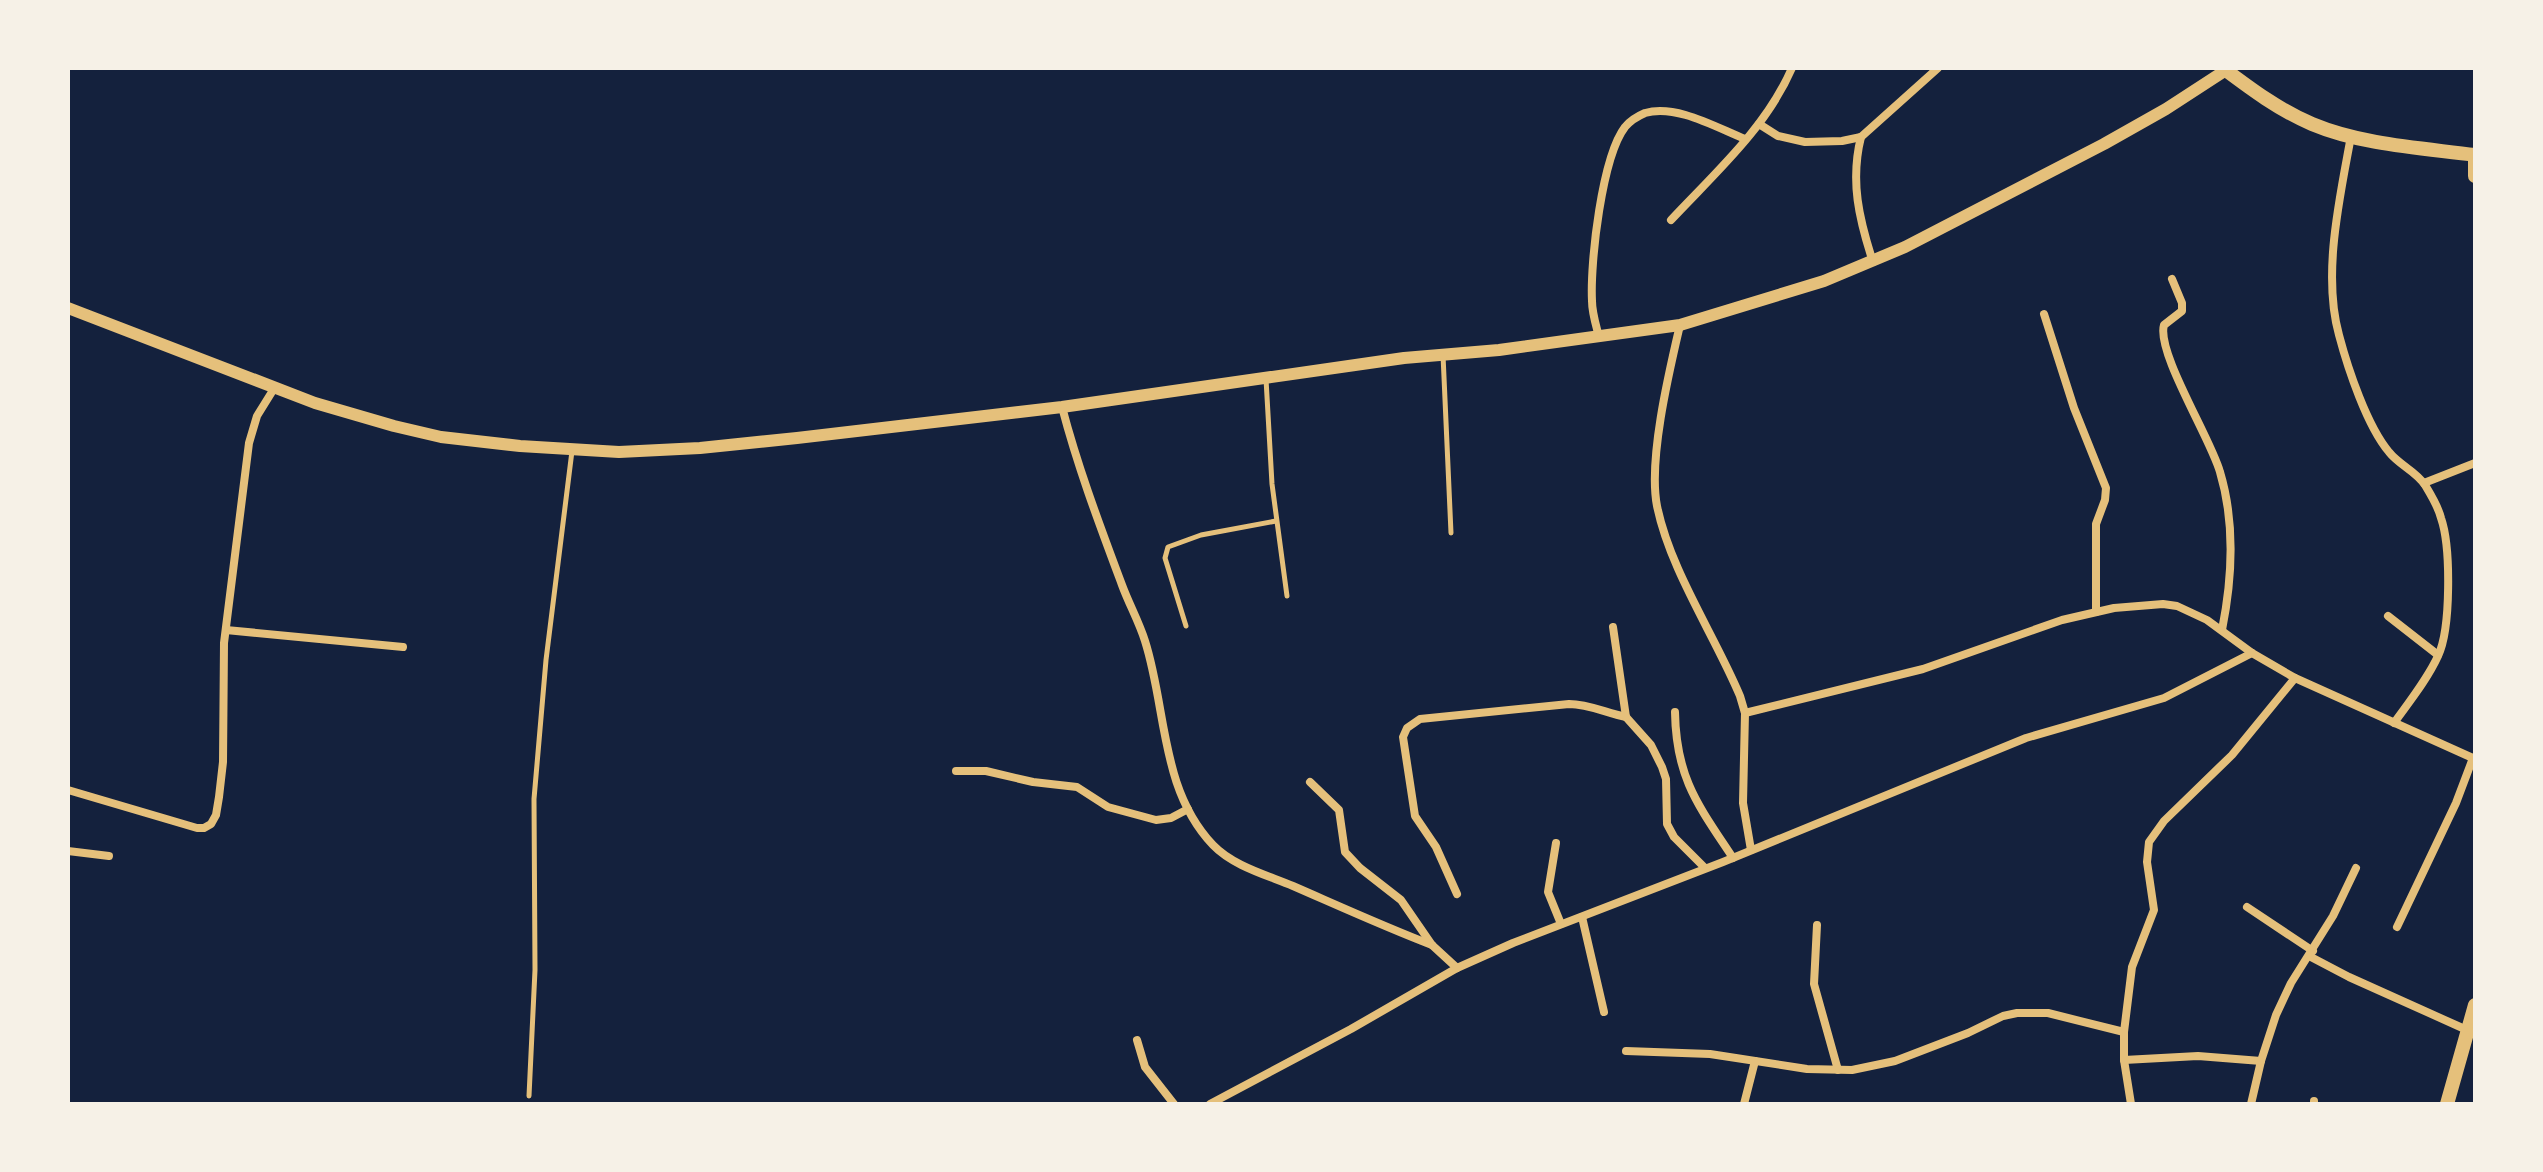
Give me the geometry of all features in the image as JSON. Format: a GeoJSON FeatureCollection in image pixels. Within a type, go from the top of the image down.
{"type":"FeatureCollection","features":[{"type":"Feature","properties":{"kind":"main road"},"geometry":{"type":"LineString","coordinates":[[2225,69],[2252,90],[2296,116],[2330,131],[2475,157],[2475,176]]}},
{"type":"Feature","properties":{"kind":"main road"},"geometry":{"type":"LineString","coordinates":[[2447,1104],[2475,1005]]}},
{"type":"Feature","properties":{"kind":"street"},"geometry":{"type":"LineString","coordinates":[[1671,220],[1759,124],[1773,105],[1792,68]]}},
{"type":"Feature","properties":{"kind":"street"},"geometry":{"type":"LineString","coordinates":[[1759,124],[1778,136],[1805,142],[1861,137],[1938,68]]}},
{"type":"Feature","properties":{"kind":"street"},"geometry":{"type":"LineString","coordinates":[[68,308],[372,421],[441,437],[572,450],[657,452],[700,448],[1062,407],[1443,354],[1680,325],[1824,281],[1873,262],[2104,144],[2166,109],[2225,69]]}},
{"type":"Feature","properties":{"kind":"street"},"geometry":{"type":"LineString","coordinates":[[1599,337],[1592,300],[1594,249],[1613,152],[1627,124],[1647,113],[1683,115],[1745,139]]}},
{"type":"Feature","properties":{"kind":"street"},"geometry":{"type":"LineString","coordinates":[[2351,136],[2333,264],[2332,290],[2339,335],[2358,392],[2380,439],[2393,457],[2424,483],[2441,516],[2446,543],[2447,604],[2438,655],[2394,723]]}},
{"type":"Feature","properties":{"kind":"street"},"geometry":{"type":"LineString","coordinates":[[1861,137],[1856,157],[1856,196],[1873,262]]}},
{"type":"Feature","properties":{"kind":"street"},"geometry":{"type":"LineString","coordinates":[[2172,279],[2182,311],[2164,325],[2162,334],[2179,382],[2216,458],[2225,496],[2230,583],[2222,630]]}},
{"type":"Feature","properties":{"kind":"street"},"geometry":{"type":"LineString","coordinates":[[2044,314],[2074,408],[2106,488],[2096,524],[2096,612]]}},
{"type":"Feature","properties":{"kind":"street"},"geometry":{"type":"LineString","coordinates":[[1680,325],[1666,389],[1658,449],[1657,506],[1675,559],[1729,668],[1745,713],[1743,803],[1751,850]]}},
{"type":"Feature","properties":{"kind":"street"},"geometry":{"type":"LineString","coordinates":[[68,790],[197,828],[211,824],[216,815],[223,762],[226,630],[249,443],[257,416],[275,387]]}},
{"type":"Feature","properties":{"kind":"street"},"geometry":{"type":"LineString","coordinates":[[1062,407],[1085,487],[1144,637],[1155,675],[1170,767],[1188,809],[1213,845],[1226,855],[1373,922],[1432,945]]}},
{"type":"Feature","properties":{"kind":"street"},"geometry":{"type":"LineString","coordinates":[[2424,483],[2475,463]]}},
{"type":"Feature","properties":{"kind":"street"},"geometry":{"type":"LineString","coordinates":[[1745,713],[1923,669],[2062,620],[2096,612],[2163,604],[2192,612],[2295,678],[2474,759],[2397,927]]}},
{"type":"Feature","properties":{"kind":"street"},"geometry":{"type":"LineString","coordinates":[[2388,616],[2438,655]]}},
{"type":"Feature","properties":{"kind":"street"},"geometry":{"type":"LineString","coordinates":[[1613,627],[1626,717]]}},
{"type":"Feature","properties":{"kind":"street"},"geometry":{"type":"LineString","coordinates":[[226,630],[403,647]]}},
{"type":"Feature","properties":{"kind":"street"},"geometry":{"type":"LineString","coordinates":[[1210,1104],[1457,968],[2026,738],[2164,698],[2252,653]]}},
{"type":"Feature","properties":{"kind":"street"},"geometry":{"type":"LineString","coordinates":[[2131,1104],[2124,1060],[2124,1032],[2132,967],[2154,910],[2147,862],[2149,842],[2164,821],[2232,755],[2295,678]]}},
{"type":"Feature","properties":{"kind":"street"},"geometry":{"type":"LineString","coordinates":[[1457,894],[1436,847],[1415,816],[1403,737],[1407,728],[1420,719],[1569,704],[1588,705],[1626,717],[1651,745],[1662,767],[1669,831],[1705,868]]}},
{"type":"Feature","properties":{"kind":"street"},"geometry":{"type":"LineString","coordinates":[[1675,712],[1675,741],[1688,787],[1733,858]]}},
{"type":"Feature","properties":{"kind":"street"},"geometry":{"type":"LineString","coordinates":[[956,771],[986,771],[1033,782],[1077,787],[1108,807],[1156,820],[1171,818],[1188,809]]}},
{"type":"Feature","properties":{"kind":"street"},"geometry":{"type":"LineString","coordinates":[[1310,782],[1339,810],[1345,852],[1409,909],[1432,945],[1457,968]]}},
{"type":"Feature","properties":{"kind":"street"},"geometry":{"type":"LineString","coordinates":[[1556,843],[1548,892],[1561,924]]}},
{"type":"Feature","properties":{"kind":"street"},"geometry":{"type":"LineString","coordinates":[[68,851],[109,856]]}},
{"type":"Feature","properties":{"kind":"street"},"geometry":{"type":"LineString","coordinates":[[2251,1104],[2261,1061],[2280,1007],[2291,983],[2333,916],[2356,868]]}},
{"type":"Feature","properties":{"kind":"street"},"geometry":{"type":"LineString","coordinates":[[2247,907],[2311,953],[2401,1002],[2467,1030]]}},
{"type":"Feature","properties":{"kind":"street"},"geometry":{"type":"LineString","coordinates":[[1582,917],[1604,1012]]}},
{"type":"Feature","properties":{"kind":"street"},"geometry":{"type":"LineString","coordinates":[[1817,925],[1814,984],[1838,1070]]}},
{"type":"Feature","properties":{"kind":"street"},"geometry":{"type":"LineString","coordinates":[[1626,1051],[1710,1054],[1789,1067],[1838,1070],[1873,1067],[1895,1061],[2017,1013],[2048,1013],[2124,1032]]}},
{"type":"Feature","properties":{"kind":"street"},"geometry":{"type":"LineString","coordinates":[[1137,1040],[1145,1067],[1174,1104]]}},
{"type":"Feature","properties":{"kind":"street"},"geometry":{"type":"LineString","coordinates":[[2124,1060],[2198,1056],[2261,1061]]}},
{"type":"Feature","properties":{"kind":"street"},"geometry":{"type":"LineString","coordinates":[[1744,1104],[1755,1061]]}},
{"type":"Feature","properties":{"kind":"lane"},"geometry":{"type":"LineString","coordinates":[[1443,354],[1451,533]]}},
{"type":"Feature","properties":{"kind":"lane"},"geometry":{"type":"LineString","coordinates":[[1266,378],[1276,521],[1287,596]]}},
{"type":"Feature","properties":{"kind":"lane"},"geometry":{"type":"LineString","coordinates":[[529,1096],[535,970],[534,799],[546,660],[572,450]]}},
{"type":"Feature","properties":{"kind":"lane"},"geometry":{"type":"LineString","coordinates":[[1186,626],[1165,558],[1168,547],[1201,535],[1276,521]]}}]}
